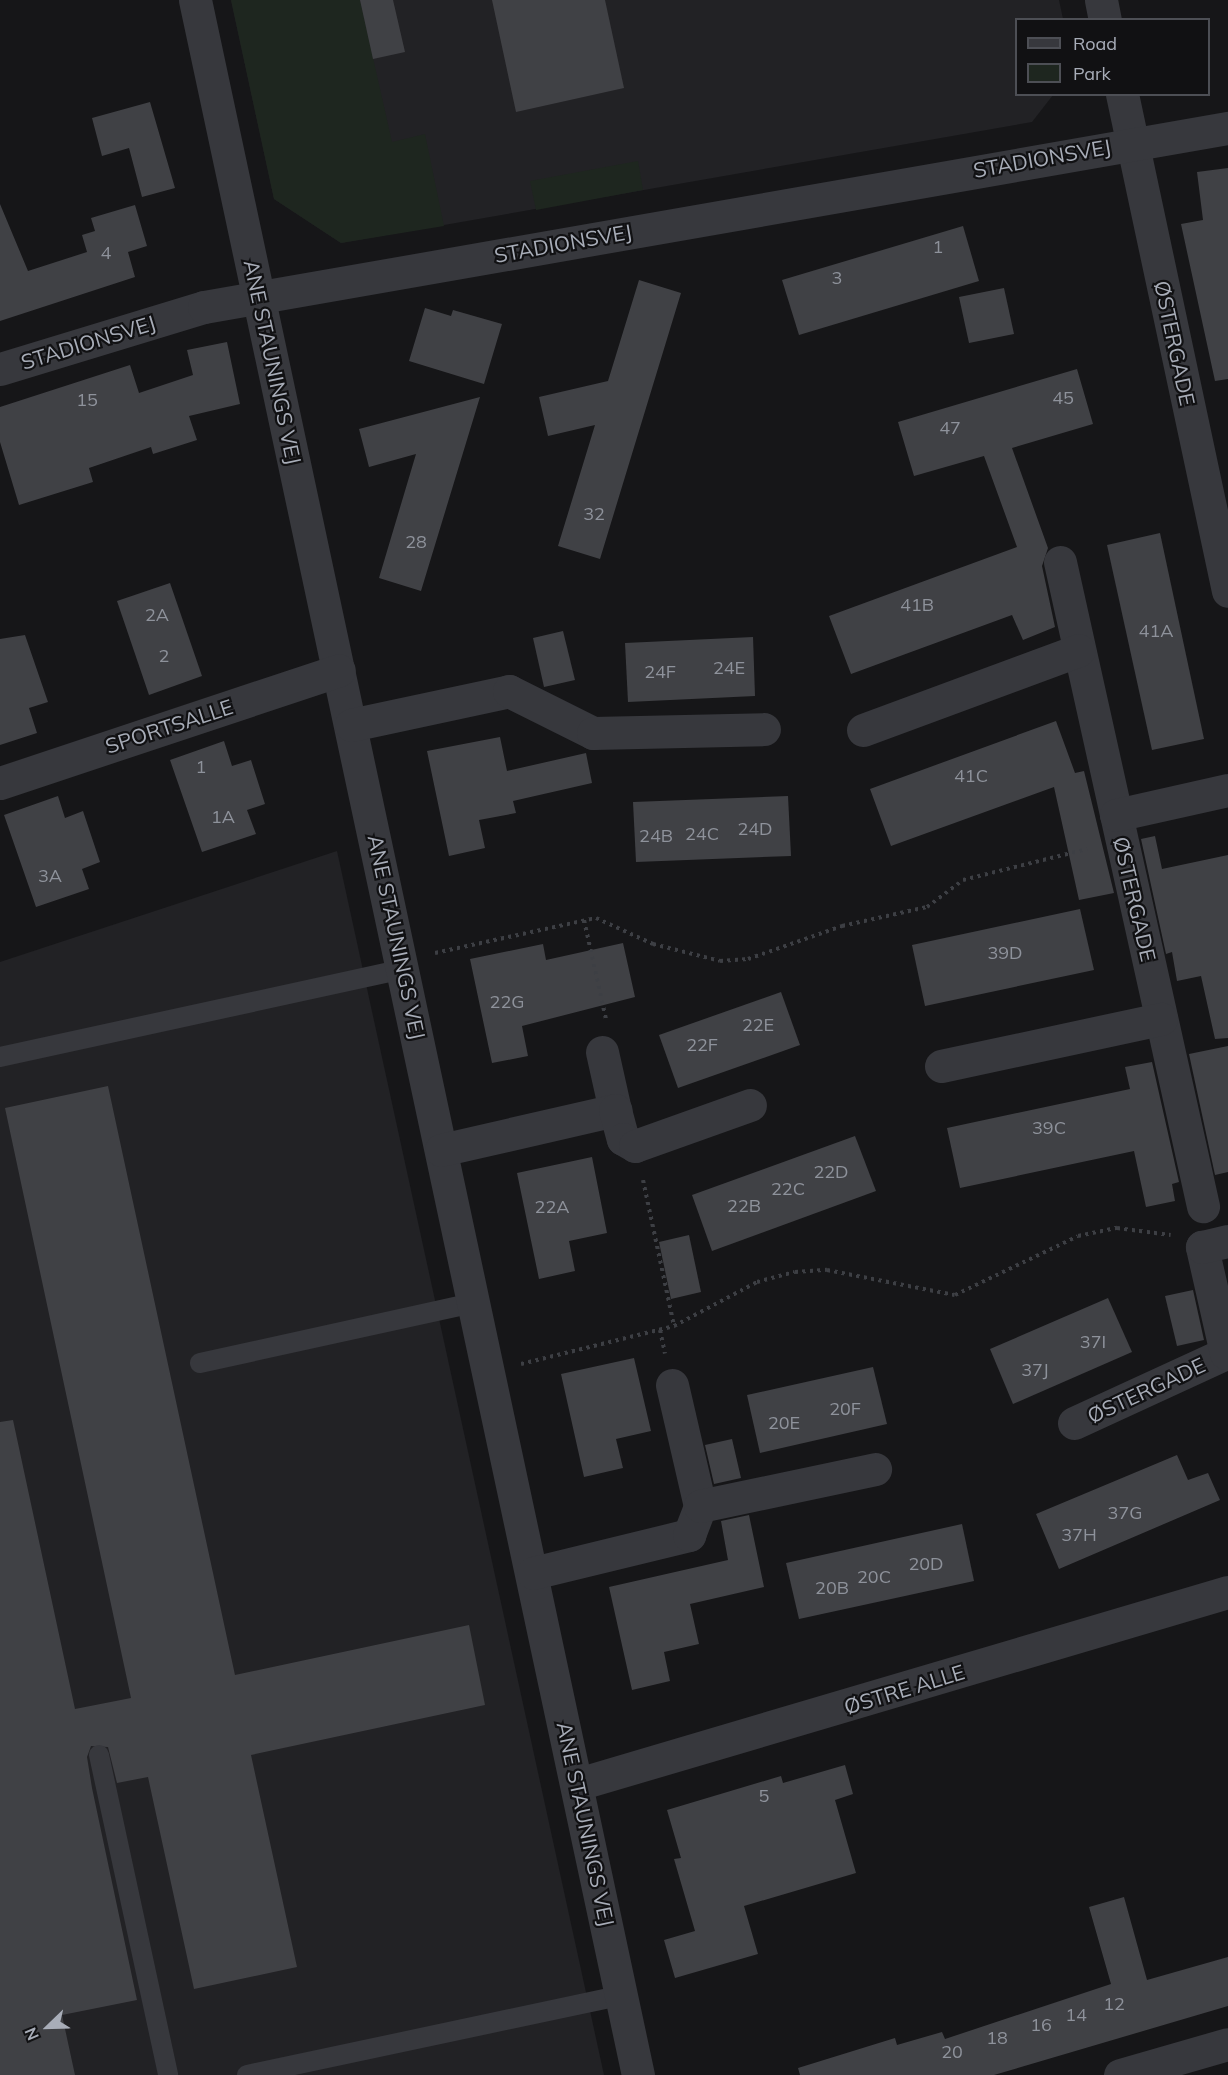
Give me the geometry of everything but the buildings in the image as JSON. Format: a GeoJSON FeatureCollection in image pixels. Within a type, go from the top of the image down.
{"type":"FeatureCollection","features":[{"type":"Feature","properties":{"kind":"street","name":"ANE STAUNINGS VEJ"},"geometry":{"type":"LineString","coordinates":[[195,0],[490,1371],[638,2075]]}},
{"type":"Feature","properties":{"kind":"street"},"geometry":{"type":"LineString","coordinates":[[1101,0],[1105,18]]}},
{"type":"Feature","properties":{"kind":"street","name":"ØSTERGADE"},"geometry":{"type":"LineString","coordinates":[[1122,96],[1228,591]]}},
{"type":"Feature","properties":{"kind":"street","name":"STADIONSVEJ"},"geometry":{"type":"LineString","coordinates":[[0,369],[204,307],[1133,142],[1228,128]]}},
{"type":"Feature","properties":{"kind":"street","name":"ØSTERGADE"},"geometry":{"type":"LineString","coordinates":[[1060,562],[1203,1206]]}},
{"type":"Feature","properties":{"kind":"street"},"geometry":{"type":"LineString","coordinates":[[863,730],[1079,650]]}},
{"type":"Feature","properties":{"kind":"street","name":"SPORTSALLE"},"geometry":{"type":"LineString","coordinates":[[0,783],[339,670]]}},
{"type":"Feature","properties":{"kind":"street"},"geometry":{"type":"LineString","coordinates":[[351,724],[509,691],[593,733],[764,729]]}},
{"type":"Feature","properties":{"kind":"street","name":"ØSTERGADE"},"geometry":{"type":"LineString","coordinates":[[1119,829],[1228,790]]}},
{"type":"Feature","properties":{"kind":"street"},"geometry":{"type":"LineString","coordinates":[[941,1066],[1161,1019]]}},
{"type":"Feature","properties":{"kind":"street"},"geometry":{"type":"LineString","coordinates":[[602,1052],[623,1139],[635,1146],[750,1105]]}},
{"type":"Feature","properties":{"kind":"street"},"geometry":{"type":"LineString","coordinates":[[441,1150],[615,1110]]}},
{"type":"Feature","properties":{"kind":"street","name":"ØSTERGADE"},"geometry":{"type":"LineString","coordinates":[[1074,1423],[1226,1353],[1215,1244]]}},
{"type":"Feature","properties":{"kind":"street"},"geometry":{"type":"LineString","coordinates":[[533,1573],[689,1535],[700,1506],[672,1385]]}},
{"type":"Feature","properties":{"kind":"street"},"geometry":{"type":"LineString","coordinates":[[700,1506],[876,1469]]}},
{"type":"Feature","properties":{"kind":"street","name":"ØSTRE ALLE"},"geometry":{"type":"LineString","coordinates":[[578,1784],[1228,1592]]}},
{"type":"Feature","properties":{"kind":"street"},"geometry":{"type":"LineString","coordinates":[[1120,2075],[1228,2044]]}},
{"type":"Feature","properties":{"kind":"lane"},"geometry":{"type":"LineString","coordinates":[[0,1057],[403,965]]}},
{"type":"Feature","properties":{"kind":"lane"},"geometry":{"type":"LineString","coordinates":[[200,1364],[474,1304]]}},
{"type":"Feature","properties":{"kind":"lane"},"geometry":{"type":"LineString","coordinates":[[99,1755],[168,2075]]}},
{"type":"Feature","properties":{"kind":"lane"},"geometry":{"type":"LineString","coordinates":[[248,2075],[622,1995]]}},
{"type":"Feature","properties":{"kind":"path"},"geometry":{"type":"LineString","coordinates":[[403,965],[584,920],[604,920],[653,944],[720,961],[748,958],[842,926],[927,907],[963,880],[1119,829]]}},
{"type":"Feature","properties":{"kind":"path"},"geometry":{"type":"LineString","coordinates":[[584,920],[606,1017],[602,1052]]}},
{"type":"Feature","properties":{"kind":"path"},"geometry":{"type":"LineString","coordinates":[[635,1146],[674,1326]]}},
{"type":"Feature","properties":{"kind":"path"},"geometry":{"type":"LineString","coordinates":[[490,1371],[674,1326],[758,1282],[795,1272],[827,1270],[955,1295],[1078,1236],[1117,1228],[1174,1235],[1215,1244]]}},
{"type":"Feature","properties":{"kind":"shaded area"},"geometry":{"type":"Polygon","coordinates":[[[231,0],[1059,0],[1063,18],[1015,18],[1015,96],[1052,96],[1032,122],[341,243],[274,199],[231,0]]]}},
{"type":"Feature","properties":{"kind":"shaded area"},"geometry":{"type":"Polygon","coordinates":[[[337,851],[604,2075],[0,2075],[0,962],[337,851]]]}},
{"type":"Feature","properties":{"kind":"green space"},"geometry":{"type":"Polygon","coordinates":[[[231,0],[360,0],[392,142],[425,134],[444,226],[341,243],[274,199],[231,0]]]}},
{"type":"Feature","properties":{"kind":"green space"},"geometry":{"type":"Polygon","coordinates":[[[638,161],[643,190],[536,210],[530,181],[638,161]]]}}]}
